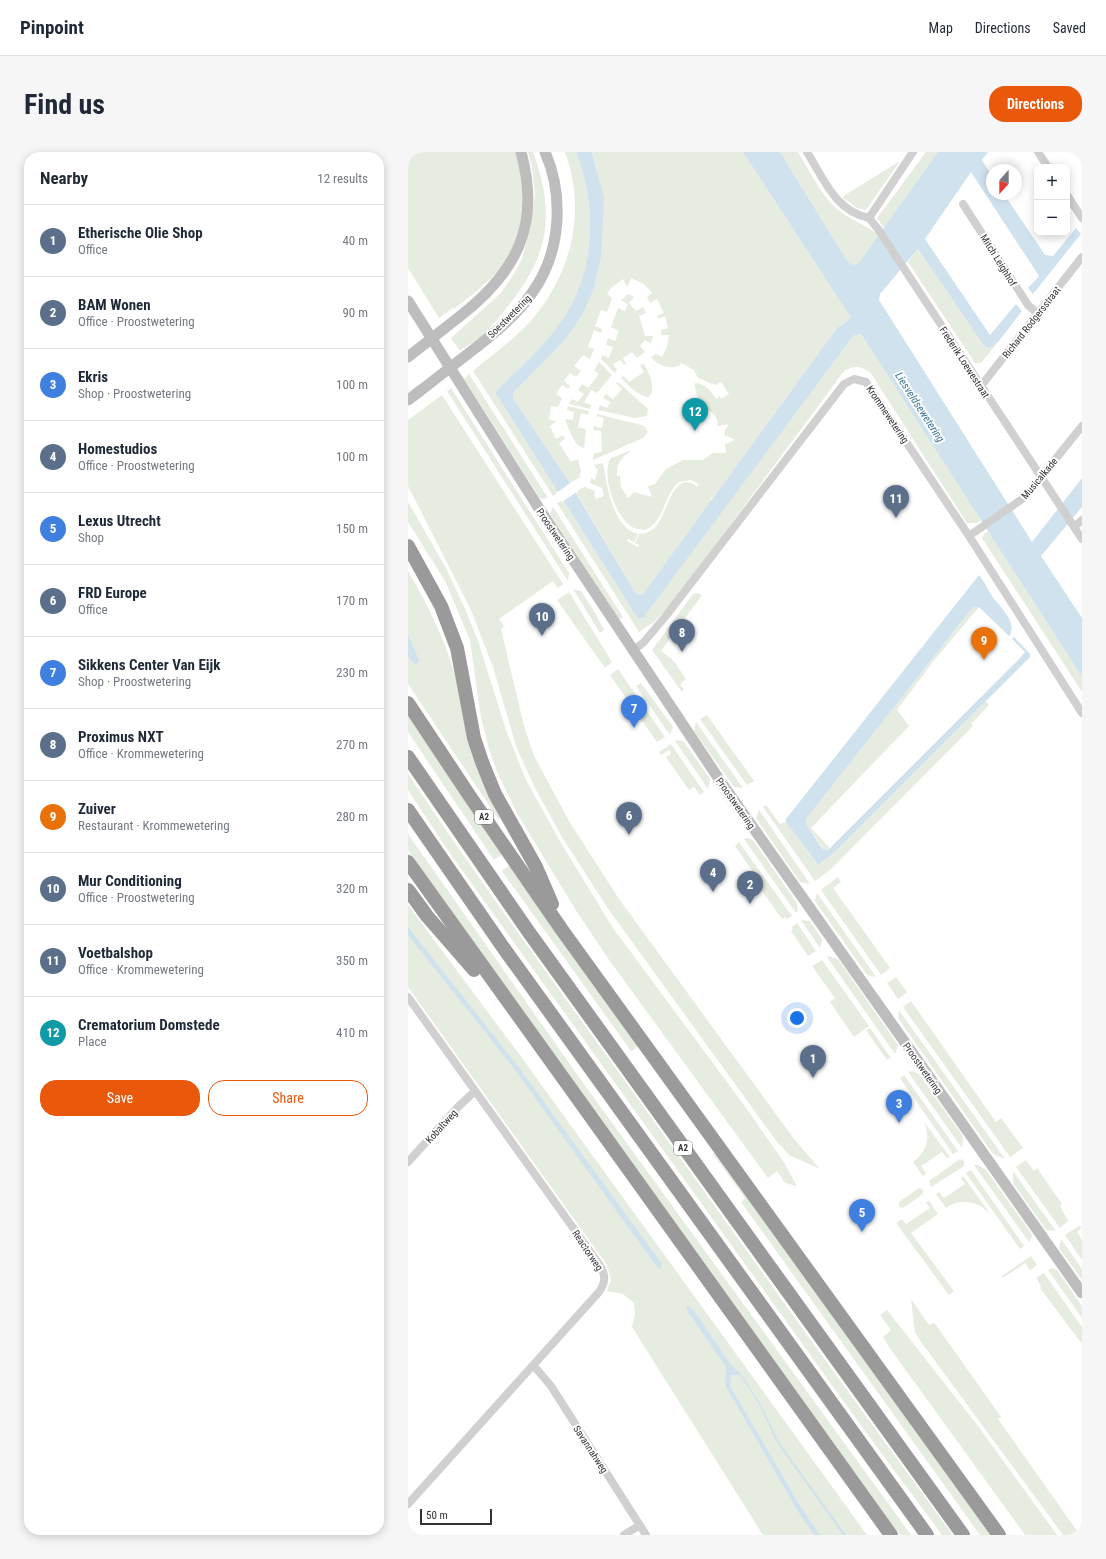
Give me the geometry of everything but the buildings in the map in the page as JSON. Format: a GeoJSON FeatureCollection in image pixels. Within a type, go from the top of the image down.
{"type":"FeatureCollection","features":[{"type":"Feature","properties":{"kind":"highway","name":"A2"},"geometry":{"type":"LineString","coordinates":[[408,546],[441,606],[457,648],[474,738],[482,762],[495,794],[536,867],[562,930]]}},
{"type":"Feature","properties":{"kind":"highway","name":"A2"},"geometry":{"type":"LineString","coordinates":[[408,703],[468,795],[562,930],[999,1535]]}},
{"type":"Feature","properties":{"kind":"highway","name":"A2"},"geometry":{"type":"LineString","coordinates":[[408,757],[532,937],[963,1535]]}},
{"type":"Feature","properties":{"kind":"highway"},"geometry":{"type":"LineString","coordinates":[[408,810],[505,950],[927,1535]]}},
{"type":"Feature","properties":{"kind":"highway"},"geometry":{"type":"LineString","coordinates":[[408,862],[891,1535]]}},
{"type":"Feature","properties":{"kind":"highway"},"geometry":{"type":"LineString","coordinates":[[408,890],[427,916],[533,1038]]}},
{"type":"Feature","properties":{"kind":"street"},"geometry":{"type":"LineString","coordinates":[[408,357],[459,317],[495,286],[514,256],[521,241],[526,224],[528,204],[528,176],[521,152]]}},
{"type":"Feature","properties":{"kind":"street","name":"Soestwetering"},"geometry":{"type":"LineString","coordinates":[[408,400],[478,346],[509,319],[534,290],[553,249],[557,226],[557,201],[554,178],[545,152]]}},
{"type":"Feature","properties":{"kind":"street"},"geometry":{"type":"LineString","coordinates":[[807,152],[835,199],[858,216],[869,218],[913,152]]}},
{"type":"Feature","properties":{"kind":"street"},"geometry":{"type":"LineString","coordinates":[[1038,152],[1046,164]]}},
{"type":"Feature","properties":{"kind":"street"},"geometry":{"type":"LineString","coordinates":[[1070,200],[1082,218]]}},
{"type":"Feature","properties":{"kind":"street","name":"Mitch Leighhof"},"geometry":{"type":"LineString","coordinates":[[963,204],[1028,305],[1037,313]]}},
{"type":"Feature","properties":{"kind":"street","name":"Frederik Loewestraat"},"geometry":{"type":"LineString","coordinates":[[869,218],[878,229],[1082,539]]}},
{"type":"Feature","properties":{"kind":"street","name":"Richard Rodgersstraat"},"geometry":{"type":"LineString","coordinates":[[981,386],[1082,257]]}},
{"type":"Feature","properties":{"kind":"street","name":"Proostwetering"},"geometry":{"type":"LineString","coordinates":[[408,301],[535,503],[632,651],[723,784],[1082,1293]]}},
{"type":"Feature","properties":{"kind":"street","name":"Krommewetering"},"geometry":{"type":"LineString","coordinates":[[632,651],[643,643],[665,618],[844,384],[854,379],[866,382],[969,536],[1082,713]]}},
{"type":"Feature","properties":{"kind":"street","name":"Musicalkade"},"geometry":{"type":"LineString","coordinates":[[969,536],[1025,498],[1082,426]]}},
{"type":"Feature","properties":{"kind":"street"},"geometry":{"type":"LineString","coordinates":[[1072,525],[1082,520]]}},
{"type":"Feature","properties":{"kind":"street","name":"Reactorweg"},"geometry":{"type":"LineString","coordinates":[[408,997],[599,1264],[605,1275],[605,1281],[600,1292],[408,1504]]}},
{"type":"Feature","properties":{"kind":"street","name":"Kobaltweg"},"geometry":{"type":"LineString","coordinates":[[408,1162],[458,1107],[475,1091]]}},
{"type":"Feature","properties":{"kind":"street","name":"Savannahweg"},"geometry":{"type":"LineString","coordinates":[[534,1366],[551,1386],[646,1535]]}},
{"type":"Feature","properties":{"kind":"street"},"geometry":{"type":"LineString","coordinates":[[624,1535],[640,1525]]}},
{"type":"Feature","properties":{"kind":"shaded area"},"geometry":{"type":"Polygon","coordinates":[[[408,152],[516,152],[520,166],[522,181],[521,214],[518,230],[507,259],[498,271],[482,286],[454,309],[453,308],[439,318],[408,268],[408,152]]]}},
{"type":"Feature","properties":{"kind":"shaded area"},"geometry":{"type":"Polygon","coordinates":[[[528,152],[533,152],[542,180],[546,205],[545,227],[541,248],[533,269],[506,309],[485,333],[460,351],[451,338],[500,294],[521,261],[530,230],[535,195],[532,167],[528,152]]]}},
{"type":"Feature","properties":{"kind":"shaded area"},"geometry":{"type":"Polygon","coordinates":[[[565,152],[576,152],[588,196],[590,242],[580,286],[571,307],[552,335],[495,392],[558,492],[553,496],[473,371],[525,327],[541,309],[553,289],[563,267],[570,245],[574,222],[575,199],[572,175],[565,152]]]}},
{"type":"Feature","properties":{"kind":"shaded area"},"geometry":{"type":"Polygon","coordinates":[[[592,152],[743,152],[851,318],[837,328],[713,498],[710,497],[712,500],[643,594],[639,595],[635,592],[576,492],[584,487],[594,490],[596,499],[604,496],[602,488],[590,483],[591,478],[595,480],[598,470],[594,465],[603,463],[612,504],[622,523],[629,530],[638,534],[634,542],[628,539],[627,541],[638,547],[639,545],[635,543],[639,534],[648,532],[655,527],[677,487],[684,482],[692,483],[697,487],[699,484],[691,480],[679,482],[674,487],[660,515],[652,526],[645,530],[635,528],[626,522],[620,515],[611,495],[607,474],[608,465],[611,458],[632,450],[625,455],[618,467],[617,476],[620,476],[621,487],[628,498],[634,492],[652,497],[648,486],[655,484],[666,469],[683,460],[703,460],[713,453],[726,453],[725,444],[735,440],[724,435],[729,424],[717,426],[717,418],[702,405],[696,392],[695,383],[707,388],[716,399],[720,396],[721,399],[729,394],[721,382],[715,385],[698,378],[694,370],[681,363],[679,366],[668,367],[660,365],[651,357],[656,354],[662,357],[667,347],[669,335],[661,335],[661,330],[668,328],[665,316],[658,319],[657,316],[664,313],[657,299],[650,303],[647,297],[652,293],[644,284],[631,278],[628,286],[623,279],[611,288],[607,294],[612,298],[607,312],[601,310],[595,326],[602,329],[601,333],[594,330],[588,347],[594,349],[590,359],[583,355],[574,366],[581,371],[576,377],[570,373],[564,381],[570,386],[568,389],[562,385],[556,394],[562,398],[558,407],[551,406],[549,420],[557,421],[550,426],[556,439],[563,435],[565,439],[559,443],[571,462],[578,459],[581,471],[579,478],[570,483],[513,398],[513,393],[566,339],[582,316],[597,170],[592,152]]]}},
{"type":"Feature","properties":{"kind":"shaded area"},"geometry":{"type":"Polygon","coordinates":[[[780,152],[798,152],[820,189],[831,203],[851,219],[879,235],[858,265],[852,265],[848,262],[780,152]]]}},
{"type":"Feature","properties":{"kind":"shaded area"},"geometry":{"type":"Polygon","coordinates":[[[926,152],[940,152],[884,228],[877,218],[926,152]]]}},
{"type":"Feature","properties":{"kind":"shaded area"},"geometry":{"type":"Polygon","coordinates":[[[900,161],[866,210],[857,208],[842,197],[900,161]]]}},
{"type":"Feature","properties":{"kind":"shaded area"},"geometry":{"type":"Polygon","coordinates":[[[918,249],[984,346],[990,348],[998,342],[981,363],[975,363],[908,262],[918,249]]]}},
{"type":"Feature","properties":{"kind":"shaded area"},"geometry":{"type":"Polygon","coordinates":[[[628,294],[634,297],[629,303],[636,311],[643,307],[646,313],[639,316],[645,336],[653,336],[651,343],[645,340],[640,346],[645,352],[637,358],[632,352],[623,358],[626,364],[624,365],[620,360],[613,364],[617,370],[615,373],[601,359],[602,355],[609,358],[613,347],[606,345],[608,338],[615,341],[619,331],[611,327],[618,308],[625,311],[628,304],[621,300],[628,294]]]}},
{"type":"Feature","properties":{"kind":"shaded area"},"geometry":{"type":"Polygon","coordinates":[[[861,334],[981,520],[977,523],[967,523],[870,372],[860,367],[854,367],[844,371],[675,600],[654,622],[639,632],[557,503],[563,500],[638,619],[641,619],[853,336],[861,334]]]}},
{"type":"Feature","properties":{"kind":"shaded area"},"geometry":{"type":"Polygon","coordinates":[[[599,362],[612,375],[597,393],[591,390],[584,402],[591,405],[590,409],[569,404],[572,399],[578,402],[584,394],[578,390],[582,384],[588,388],[599,374],[594,370],[599,362]]]}},
{"type":"Feature","properties":{"kind":"shaded area"},"geometry":{"type":"Polygon","coordinates":[[[644,363],[650,376],[652,386],[651,394],[648,397],[637,392],[621,378],[624,376],[629,382],[644,372],[640,366],[644,363]]]}},
{"type":"Feature","properties":{"kind":"shaded area"},"geometry":{"type":"Polygon","coordinates":[[[469,374],[548,498],[542,499],[539,497],[464,379],[469,374]]]}},
{"type":"Feature","properties":{"kind":"shaded area"},"geometry":{"type":"Polygon","coordinates":[[[618,382],[648,409],[647,416],[635,418],[598,410],[600,405],[607,408],[610,402],[603,398],[606,394],[613,399],[622,389],[616,383],[618,382]]]}},
{"type":"Feature","properties":{"kind":"shaded area"},"geometry":{"type":"Polygon","coordinates":[[[451,388],[569,573],[568,581],[447,391],[451,388]]]}},
{"type":"Feature","properties":{"kind":"shaded area"},"geometry":{"type":"Polygon","coordinates":[[[442,395],[563,584],[558,588],[553,581],[499,619],[504,626],[501,629],[524,726],[534,756],[569,821],[619,899],[794,1139],[820,1169],[789,1155],[777,1142],[609,910],[562,837],[535,788],[517,749],[493,667],[471,610],[408,486],[408,420],[442,395]]]}},
{"type":"Feature","properties":{"kind":"shaded area"},"geometry":{"type":"Polygon","coordinates":[[[568,406],[589,411],[588,415],[581,413],[578,427],[586,429],[584,448],[575,441],[568,427],[565,419],[573,420],[574,412],[567,410],[568,406]]]}},
{"type":"Feature","properties":{"kind":"shaded area"},"geometry":{"type":"Polygon","coordinates":[[[597,414],[641,425],[645,427],[648,432],[643,438],[593,460],[594,453],[602,452],[601,431],[593,430],[594,426],[602,428],[604,418],[596,416],[597,414]]]}},
{"type":"Feature","properties":{"kind":"shaded area"},"geometry":{"type":"Polygon","coordinates":[[[408,502],[446,568],[466,611],[478,641],[506,730],[526,780],[558,838],[613,928],[744,1105],[785,1164],[797,1186],[785,1183],[777,1171],[768,1178],[607,957],[577,912],[518,815],[497,772],[489,749],[481,718],[470,640],[445,581],[408,522],[408,502]]]}},
{"type":"Feature","properties":{"kind":"shaded area"},"geometry":{"type":"Polygon","coordinates":[[[553,507],[623,617],[619,620],[550,514],[553,507]]]}},
{"type":"Feature","properties":{"kind":"shaded area"},"geometry":{"type":"Polygon","coordinates":[[[988,531],[1082,677],[1082,692],[982,538],[988,531]]]}},
{"type":"Feature","properties":{"kind":"shaded area"},"geometry":{"type":"Polygon","coordinates":[[[408,571],[430,613],[449,656],[458,686],[466,729],[475,763],[504,821],[497,817],[408,684],[408,571]]]}},
{"type":"Feature","properties":{"kind":"shaded area"},"geometry":{"type":"Polygon","coordinates":[[[573,589],[581,591],[594,611],[604,630],[600,633],[573,589]]]}},
{"type":"Feature","properties":{"kind":"shaded area"},"geometry":{"type":"Polygon","coordinates":[[[569,592],[612,662],[605,668],[557,600],[569,592]]]}},
{"type":"Feature","properties":{"kind":"shaded area"},"geometry":{"type":"Polygon","coordinates":[[[697,593],[702,595],[661,651],[673,660],[686,679],[680,684],[684,690],[682,692],[652,650],[693,594],[697,593]]]}},
{"type":"Feature","properties":{"kind":"shaded area"},"geometry":{"type":"Polygon","coordinates":[[[973,607],[979,607],[932,663],[897,710],[909,726],[811,828],[829,847],[828,850],[824,850],[806,824],[806,819],[973,607]]]}},
{"type":"Feature","properties":{"kind":"shaded area"},"geometry":{"type":"Polygon","coordinates":[[[618,669],[665,737],[657,742],[610,675],[618,669]]]}},
{"type":"Feature","properties":{"kind":"shaded area"},"geometry":{"type":"Polygon","coordinates":[[[641,683],[673,727],[670,735],[636,686],[641,683]]]}},
{"type":"Feature","properties":{"kind":"shaded area"},"geometry":{"type":"Polygon","coordinates":[[[986,701],[989,705],[971,724],[973,726],[831,869],[815,881],[763,807],[766,805],[780,824],[786,822],[816,863],[820,864],[833,854],[986,701]]]}},
{"type":"Feature","properties":{"kind":"shaded area"},"geometry":{"type":"Polygon","coordinates":[[[707,715],[754,781],[747,785],[700,719],[707,715]]]}},
{"type":"Feature","properties":{"kind":"shaded area"},"geometry":{"type":"Polygon","coordinates":[[[408,716],[503,854],[494,860],[408,732],[408,716]]]}},
{"type":"Feature","properties":{"kind":"shaded area"},"geometry":{"type":"Polygon","coordinates":[[[696,722],[743,788],[734,787],[694,731],[696,722]]]}},
{"type":"Feature","properties":{"kind":"shaded area"},"geometry":{"type":"Polygon","coordinates":[[[678,740],[684,742],[710,779],[708,789],[675,741],[678,740]]]}},
{"type":"Feature","properties":{"kind":"shaded area"},"geometry":{"type":"Polygon","coordinates":[[[671,744],[704,792],[700,795],[694,787],[689,790],[666,757],[671,754],[669,750],[661,755],[659,752],[671,744]]]}},
{"type":"Feature","properties":{"kind":"shaded area"},"geometry":{"type":"Polygon","coordinates":[[[408,774],[515,929],[829,1366],[953,1535],[942,1535],[862,1427],[449,852],[408,790],[408,774]]]}},
{"type":"Feature","properties":{"kind":"shaded area"},"geometry":{"type":"Polygon","coordinates":[[[759,810],[810,884],[800,882],[756,818],[759,810]]]}},
{"type":"Feature","properties":{"kind":"shaded area"},"geometry":{"type":"Polygon","coordinates":[[[408,834],[581,1080],[911,1535],[900,1535],[468,939],[408,850],[408,834]]]}},
{"type":"Feature","properties":{"kind":"shaded area"},"geometry":{"type":"Polygon","coordinates":[[[747,838],[753,840],[797,903],[798,910],[796,913],[744,839],[747,838]]]}},
{"type":"Feature","properties":{"kind":"shaded area"},"geometry":{"type":"Polygon","coordinates":[[[739,842],[792,916],[787,919],[785,917],[782,919],[753,878],[756,876],[735,846],[739,842]]]}},
{"type":"Feature","properties":{"kind":"shaded area"},"geometry":{"type":"Polygon","coordinates":[[[510,865],[639,1046],[631,1051],[502,871],[510,865]]]}},
{"type":"Feature","properties":{"kind":"shaded area"},"geometry":{"type":"Polygon","coordinates":[[[838,877],[841,882],[833,888],[890,968],[881,975],[821,890],[838,877]]]}},
{"type":"Feature","properties":{"kind":"shaded area"},"geometry":{"type":"Polygon","coordinates":[[[817,893],[876,977],[867,975],[815,901],[817,893]]]}},
{"type":"Feature","properties":{"kind":"shaded area"},"geometry":{"type":"Polygon","coordinates":[[[408,905],[522,1058],[867,1535],[763,1535],[632,1327],[635,1314],[634,1303],[623,1294],[607,1291],[611,1280],[607,1265],[408,987],[408,905]]]}},
{"type":"Feature","properties":{"kind":"shaded area"},"geometry":{"type":"Polygon","coordinates":[[[801,920],[810,921],[822,939],[820,948],[801,920]]]}},
{"type":"Feature","properties":{"kind":"shaded area"},"geometry":{"type":"Polygon","coordinates":[[[797,923],[816,951],[808,956],[791,931],[793,929],[792,927],[797,923]]]}},
{"type":"Feature","properties":{"kind":"shaded area"},"geometry":{"type":"Polygon","coordinates":[[[830,956],[838,959],[898,1045],[895,1054],[827,957],[830,956]]]}},
{"type":"Feature","properties":{"kind":"shaded area"},"geometry":{"type":"Polygon","coordinates":[[[822,960],[869,1026],[854,1037],[830,1002],[835,998],[812,966],[822,960]]]}},
{"type":"Feature","properties":{"kind":"shaded area"},"geometry":{"type":"Polygon","coordinates":[[[896,977],[907,992],[898,999],[887,983],[896,977]]]}},
{"type":"Feature","properties":{"kind":"shaded area"},"geometry":{"type":"Polygon","coordinates":[[[911,1001],[996,1122],[1001,1118],[1023,1148],[1010,1157],[903,1007],[911,1001]]]}},
{"type":"Feature","properties":{"kind":"shaded area"},"geometry":{"type":"Polygon","coordinates":[[[899,1010],[1005,1159],[993,1154],[898,1018],[899,1010]]]}},
{"type":"Feature","properties":{"kind":"shaded area"},"geometry":{"type":"Polygon","coordinates":[[[870,1028],[891,1058],[887,1060],[866,1030],[870,1028]]]}},
{"type":"Feature","properties":{"kind":"shaded area"},"geometry":{"type":"Polygon","coordinates":[[[912,1071],[919,1074],[962,1135],[962,1148],[908,1072],[912,1071]]]}},
{"type":"Feature","properties":{"kind":"shaded area"},"geometry":{"type":"Polygon","coordinates":[[[904,1075],[958,1151],[953,1154],[900,1078],[904,1075]]]}},
{"type":"Feature","properties":{"kind":"shaded area"},"geometry":{"type":"Polygon","coordinates":[[[924,1122],[950,1157],[947,1158],[942,1152],[921,1166],[926,1173],[923,1176],[913,1162],[922,1154],[926,1144],[927,1133],[924,1122]]]}},
{"type":"Feature","properties":{"kind":"shaded area"},"geometry":{"type":"Polygon","coordinates":[[[716,1152],[992,1535],[980,1535],[741,1202],[745,1198],[713,1154],[716,1152]]]}},
{"type":"Feature","properties":{"kind":"shaded area"},"geometry":{"type":"Polygon","coordinates":[[[960,1159],[964,1161],[964,1166],[931,1187],[929,1181],[960,1159]]]}},
{"type":"Feature","properties":{"kind":"shaded area"},"geometry":{"type":"Polygon","coordinates":[[[1026,1160],[1034,1171],[1037,1168],[1062,1204],[1060,1206],[1068,1221],[1060,1228],[1016,1167],[1026,1160]]]}},
{"type":"Feature","properties":{"kind":"shaded area"},"geometry":{"type":"Polygon","coordinates":[[[974,1165],[978,1165],[986,1170],[1031,1233],[1032,1237],[1029,1242],[974,1165]]]}},
{"type":"Feature","properties":{"kind":"shaded area"},"geometry":{"type":"Polygon","coordinates":[[[971,1170],[1024,1246],[1020,1249],[966,1173],[971,1170]]]}},
{"type":"Feature","properties":{"kind":"shaded area"},"geometry":{"type":"Polygon","coordinates":[[[1013,1171],[1056,1231],[1046,1230],[1013,1183],[1013,1171]]]}},
{"type":"Feature","properties":{"kind":"shaded area"},"geometry":{"type":"Polygon","coordinates":[[[963,1176],[991,1215],[981,1206],[970,1202],[958,1202],[946,1208],[936,1194],[939,1192],[944,1198],[965,1184],[961,1178],[963,1176]]]}},
{"type":"Feature","properties":{"kind":"shaded area"},"geometry":{"type":"Polygon","coordinates":[[[919,1188],[923,1190],[923,1194],[903,1208],[899,1207],[899,1202],[919,1188]]]}},
{"type":"Feature","properties":{"kind":"shaded area"},"geometry":{"type":"Polygon","coordinates":[[[929,1201],[938,1214],[911,1233],[954,1291],[949,1295],[896,1223],[902,1219],[906,1224],[930,1208],[926,1202],[929,1201]]]}},
{"type":"Feature","properties":{"kind":"shaded area"},"geometry":{"type":"Polygon","coordinates":[[[1079,1226],[1082,1227],[1077,1232],[1082,1240],[1082,1260],[1065,1235],[1079,1226]]]}},
{"type":"Feature","properties":{"kind":"shaded area"},"geometry":{"type":"Polygon","coordinates":[[[1061,1239],[1082,1269],[1082,1280],[1059,1248],[1061,1239]]]}},
{"type":"Feature","properties":{"kind":"shaded area"},"geometry":{"type":"Polygon","coordinates":[[[1031,1256],[1037,1265],[1030,1270],[1025,1263],[1003,1278],[1002,1276],[1031,1256]]]}},
{"type":"Feature","properties":{"kind":"shaded area"},"geometry":{"type":"Polygon","coordinates":[[[1051,1268],[1057,1270],[1082,1306],[1082,1318],[1048,1270],[1051,1268]]]}},
{"type":"Feature","properties":{"kind":"shaded area"},"geometry":{"type":"Polygon","coordinates":[[[1044,1273],[1082,1327],[1082,1344],[1040,1288],[1041,1286],[1036,1278],[1044,1273]]]}},
{"type":"Feature","properties":{"kind":"shaded area"},"geometry":{"type":"Polygon","coordinates":[[[911,1299],[929,1325],[934,1323],[936,1325],[1001,1417],[998,1419],[1080,1535],[1063,1535],[921,1342],[915,1332],[911,1299]]]}},
{"type":"Feature","properties":{"kind":"shaded area"},"geometry":{"type":"Polygon","coordinates":[[[887,1310],[978,1426],[1057,1535],[1025,1535],[889,1347],[883,1337],[891,1330],[880,1315],[887,1310]]]}},
{"type":"Feature","properties":{"kind":"water","name":"Liesveldsewetering"},"geometry":{"type":"Polygon","coordinates":[[[576,152],[592,152],[604,199],[601,257],[594,288],[582,316],[566,339],[513,393],[513,398],[570,483],[635,592],[639,595],[643,594],[837,328],[851,318],[743,152],[780,152],[848,262],[853,265],[858,264],[938,152],[988,152],[982,160],[986,166],[986,195],[971,172],[925,239],[990,335],[1016,304],[1022,311],[998,342],[990,348],[984,346],[918,249],[880,294],[879,300],[1032,542],[1082,478],[1082,507],[1041,556],[1082,618],[1082,677],[861,334],[853,336],[643,618],[638,619],[495,392],[536,352],[551,335],[571,307],[580,286],[590,242],[588,196],[576,152]]]}},
{"type":"Feature","properties":{"kind":"water"},"geometry":{"type":"Polygon","coordinates":[[[989,200],[1008,200],[1045,255],[1053,256],[1076,228],[1081,234],[1033,294],[1028,288],[1039,276],[989,200]]]}},
{"type":"Feature","properties":{"kind":"water"},"geometry":{"type":"Polygon","coordinates":[[[979,575],[992,596],[1010,620],[1011,631],[1009,636],[979,607],[973,607],[806,819],[806,824],[821,847],[824,850],[828,850],[1021,657],[1025,652],[1012,639],[1014,637],[1030,654],[1030,657],[833,854],[818,865],[786,822],[786,819],[979,575]]]}},
{"type":"Feature","properties":{"kind":"water"},"geometry":{"type":"Polygon","coordinates":[[[408,635],[419,660],[417,664],[413,663],[408,657],[408,635]]]}},
{"type":"Feature","properties":{"kind":"water"},"geometry":{"type":"Polygon","coordinates":[[[408,927],[517,1065],[662,1264],[660,1270],[513,1067],[408,935],[408,927]]]}},
{"type":"Feature","properties":{"kind":"water"},"geometry":{"type":"Polygon","coordinates":[[[688,1306],[693,1309],[731,1365],[741,1374],[760,1403],[779,1442],[846,1535],[843,1535],[777,1443],[759,1404],[740,1375],[731,1375],[730,1386],[802,1509],[820,1535],[814,1535],[799,1513],[726,1387],[725,1365],[689,1314],[686,1308],[688,1306]]]}},
{"type":"Feature","properties":{"kind":"pier"},"geometry":{"type":"Polygon","coordinates":[[[572,482],[578,491],[562,502],[556,493],[572,482]]]}},
{"type":"Feature","properties":{"kind":"place","name":"Crematorium Domstede"},"geometry":{"type":"Point","coordinates":[695,431]}},
{"type":"Feature","properties":{"kind":"place","name":"Voetbalshop"},"geometry":{"type":"Point","coordinates":[896,518]}},
{"type":"Feature","properties":{"kind":"place","name":"Mur Conditioning"},"geometry":{"type":"Point","coordinates":[542,636]}},
{"type":"Feature","properties":{"kind":"place","name":"Proximus NXT"},"geometry":{"type":"Point","coordinates":[682,652]}},
{"type":"Feature","properties":{"kind":"place","name":"Zuiver"},"geometry":{"type":"Point","coordinates":[984,660]}},
{"type":"Feature","properties":{"kind":"place","name":"Sikkens Center Van Eijk"},"geometry":{"type":"Point","coordinates":[634,728]}},
{"type":"Feature","properties":{"kind":"place","name":"FRD Europe"},"geometry":{"type":"Point","coordinates":[629,835]}},
{"type":"Feature","properties":{"kind":"place","name":"Homestudios"},"geometry":{"type":"Point","coordinates":[713,892]}},
{"type":"Feature","properties":{"kind":"place","name":"BAM Wonen"},"geometry":{"type":"Point","coordinates":[750,904]}},
{"type":"Feature","properties":{"kind":"place","name":"Etherische Olie Shop"},"geometry":{"type":"Point","coordinates":[813,1078]}},
{"type":"Feature","properties":{"kind":"place","name":"Ekris"},"geometry":{"type":"Point","coordinates":[899,1123]}},
{"type":"Feature","properties":{"kind":"place","name":"Lexus Utrecht"},"geometry":{"type":"Point","coordinates":[862,1232]}}]}
